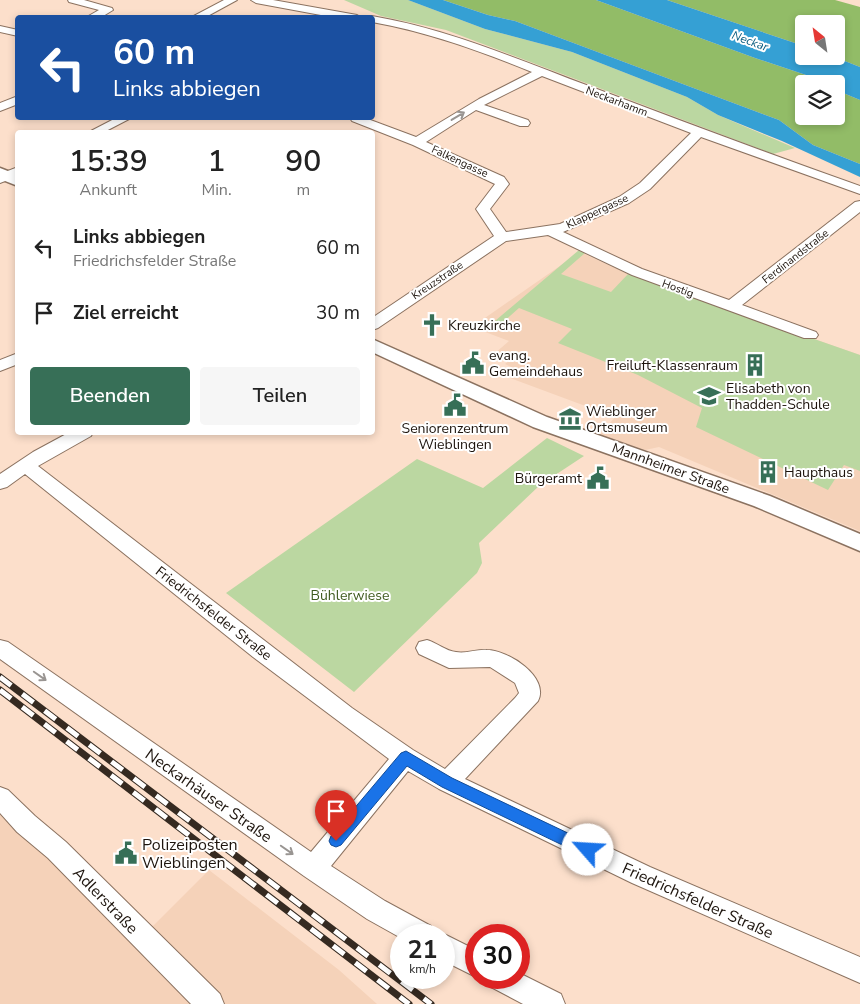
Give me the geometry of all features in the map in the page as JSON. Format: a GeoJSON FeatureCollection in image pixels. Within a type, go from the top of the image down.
{"type":"FeatureCollection","features":[{"type":"Feature","properties":{"kind":"street"},"geometry":{"type":"LineString","coordinates":[[73,0],[108,10],[97,15]]}},
{"type":"Feature","properties":{"kind":"street"},"geometry":{"type":"LineString","coordinates":[[201,15],[232,0]]}},
{"type":"Feature","properties":{"kind":"street"},"geometry":{"type":"LineString","coordinates":[[256,0],[340,15]]}},
{"type":"Feature","properties":{"kind":"street","name":"Neckarhamm"},"geometry":{"type":"LineString","coordinates":[[375,20],[402,23],[452,37],[699,132],[860,190]]}},
{"type":"Feature","properties":{"kind":"street"},"geometry":{"type":"LineString","coordinates":[[0,29],[15,32]]}},
{"type":"Feature","properties":{"kind":"street"},"geometry":{"type":"LineString","coordinates":[[417,142],[475,106],[540,72]]}},
{"type":"Feature","properties":{"kind":"street"},"geometry":{"type":"LineString","coordinates":[[0,107],[15,100]]}},
{"type":"Feature","properties":{"kind":"street"},"geometry":{"type":"LineString","coordinates":[[475,106],[524,123]]}},
{"type":"Feature","properties":{"kind":"street"},"geometry":{"type":"LineString","coordinates":[[99,130],[122,120]]}},
{"type":"Feature","properties":{"kind":"street","name":"Falkengasse"},"geometry":{"type":"LineString","coordinates":[[361,120],[417,142],[499,180],[502,184],[483,209],[502,237]]}},
{"type":"Feature","properties":{"kind":"street","name":"Klappergasse"},"geometry":{"type":"LineString","coordinates":[[502,237],[550,231],[564,227],[624,200],[645,186],[699,132]]}},
{"type":"Feature","properties":{"kind":"street","name":"Ferdinandstraße"},"geometry":{"type":"LineString","coordinates":[[730,307],[860,205]]}},
{"type":"Feature","properties":{"kind":"street","name":"Hostig"},"geometry":{"type":"LineString","coordinates":[[550,231],[637,272],[810,335]]}},
{"type":"Feature","properties":{"kind":"street","name":"Kreuzstraße"},"geometry":{"type":"LineString","coordinates":[[375,323],[502,237]]}},
{"type":"Feature","properties":{"kind":"street","name":"Mannheimer Straße"},"geometry":{"type":"LineString","coordinates":[[375,346],[540,422],[762,501],[860,543]]}},
{"type":"Feature","properties":{"kind":"street"},"geometry":{"type":"LineString","coordinates":[[0,366],[15,359]]}},
{"type":"Feature","properties":{"kind":"street"},"geometry":{"type":"LineString","coordinates":[[0,483],[25,465],[80,435]]}},
{"type":"Feature","properties":{"kind":"street","name":"Friedrichsfelder Straße"},"geometry":{"type":"LineString","coordinates":[[25,465],[344,714],[406,757],[447,782],[641,876],[860,970]]}},
{"type":"Feature","properties":{"kind":"street","name":"Neckarhäuser Straße"},"geometry":{"type":"LineString","coordinates":[[0,648],[313,868],[376,910],[402,924]]}},
{"type":"Feature","properties":{"kind":"street"},"geometry":{"type":"LineString","coordinates":[[427,648],[449,660],[459,661],[488,658],[496,660],[523,677],[529,686],[530,695],[523,704],[447,782]]}},
{"type":"Feature","properties":{"kind":"street"},"geometry":{"type":"LineString","coordinates":[[313,868],[406,757]]}},
{"type":"Feature","properties":{"kind":"street","name":"Adlerstraße"},"geometry":{"type":"LineString","coordinates":[[0,797],[26,824],[57,850],[210,1004]]}},
{"type":"Feature","properties":{"kind":"street"},"geometry":{"type":"LineString","coordinates":[[522,989],[551,1004]]}},
{"type":"Feature","properties":{"kind":"shaded area","name":"Elisabeth von Thadden-Schule"},"geometry":{"type":"Polygon","coordinates":[[[580,252],[628,274],[860,355],[860,531],[659,447],[645,450],[600,435],[615,417],[502,375],[511,367],[505,364],[509,361],[494,354],[509,341],[472,327],[580,252]]]}},
{"type":"Feature","properties":{"kind":"shaded area"},"geometry":{"type":"Polygon","coordinates":[[[0,809],[136,943],[209,870],[339,970],[377,1004],[0,1004],[0,809]]]}},
{"type":"Feature","properties":{"kind":"green space"},"geometry":{"type":"Polygon","coordinates":[[[344,0],[408,0],[485,29],[572,52],[687,97],[718,115],[795,148],[773,154],[446,30],[381,16],[344,0]]]}},
{"type":"Feature","properties":{"kind":"green space"},"geometry":{"type":"Polygon","coordinates":[[[443,0],[596,0],[806,75],[795,75],[795,125],[845,125],[845,94],[860,100],[860,164],[813,145],[779,120],[515,21],[488,15],[443,0]]]}},
{"type":"Feature","properties":{"kind":"green space"},"geometry":{"type":"Polygon","coordinates":[[[667,0],[835,0],[860,7],[860,67],[845,61],[845,15],[795,15],[795,43],[667,0]]]}},
{"type":"Feature","properties":{"kind":"green space","name":"Elisabeth von Thadden-Schule"},"geometry":{"type":"Polygon","coordinates":[[[579,250],[585,253],[561,274],[611,292],[628,274],[860,355],[860,471],[844,465],[828,490],[696,427],[702,408],[638,375],[558,343],[572,329],[519,308],[495,329],[489,326],[579,250]]]}},
{"type":"Feature","properties":{"kind":"green space","name":"Bühlerwiese"},"geometry":{"type":"Polygon","coordinates":[[[547,438],[584,456],[540,485],[479,543],[482,563],[477,573],[354,692],[226,593],[417,459],[483,488],[547,438]]]}},
{"type":"Feature","properties":{"kind":"water"},"geometry":{"type":"Polygon","coordinates":[[[408,0],[443,0],[488,15],[515,21],[779,120],[813,145],[860,164],[860,177],[782,141],[718,115],[687,97],[572,52],[485,29],[408,0]]]}},
{"type":"Feature","properties":{"kind":"water","name":"Neckar"},"geometry":{"type":"Polygon","coordinates":[[[596,0],[667,0],[795,43],[795,65],[845,65],[845,61],[860,67],[860,100],[845,94],[845,75],[806,75],[596,0]]]}},
{"type":"Feature","properties":{"kind":"railway"},"geometry":{"type":"LineString","coordinates":[[0,677],[431,1004]]}},
{"type":"Feature","properties":{"kind":"railway"},"geometry":{"type":"LineString","coordinates":[[0,690],[409,1004]]}},
{"type":"Feature","properties":{"kind":"place","name":"Kreuzkirche"},"geometry":{"type":"Point","coordinates":[432,325]}},
{"type":"Feature","properties":{"kind":"place","name":"evang. Gemeindehaus"},"geometry":{"type":"Point","coordinates":[473,363]}},
{"type":"Feature","properties":{"kind":"place","name":"Freiluft-Klassenraum"},"geometry":{"type":"Point","coordinates":[755,365]}},
{"type":"Feature","properties":{"kind":"place","name":"Elisabeth von Thadden-Schule"},"geometry":{"type":"Point","coordinates":[709,396]}},
{"type":"Feature","properties":{"kind":"place","name":"Seniorenzentrum Wieblingen"},"geometry":{"type":"Point","coordinates":[455,405]}},
{"type":"Feature","properties":{"kind":"place","name":"Wieblinger Ortsmuseum"},"geometry":{"type":"Point","coordinates":[570,419]}},
{"type":"Feature","properties":{"kind":"place","name":"Haupthaus"},"geometry":{"type":"Point","coordinates":[768,472]}},
{"type":"Feature","properties":{"kind":"place","name":"Bürgeramt"},"geometry":{"type":"Point","coordinates":[598,478]}},
{"type":"Feature","properties":{"kind":"place","name":"Polizeiposten Wieblingen"},"geometry":{"type":"Point","coordinates":[126,853]}},
{"type":"Feature","properties":{"kind":"route"},"geometry":{"type":"LineString","coordinates":[[336,841],[406,757],[447,782],[588,850]]}}]}
